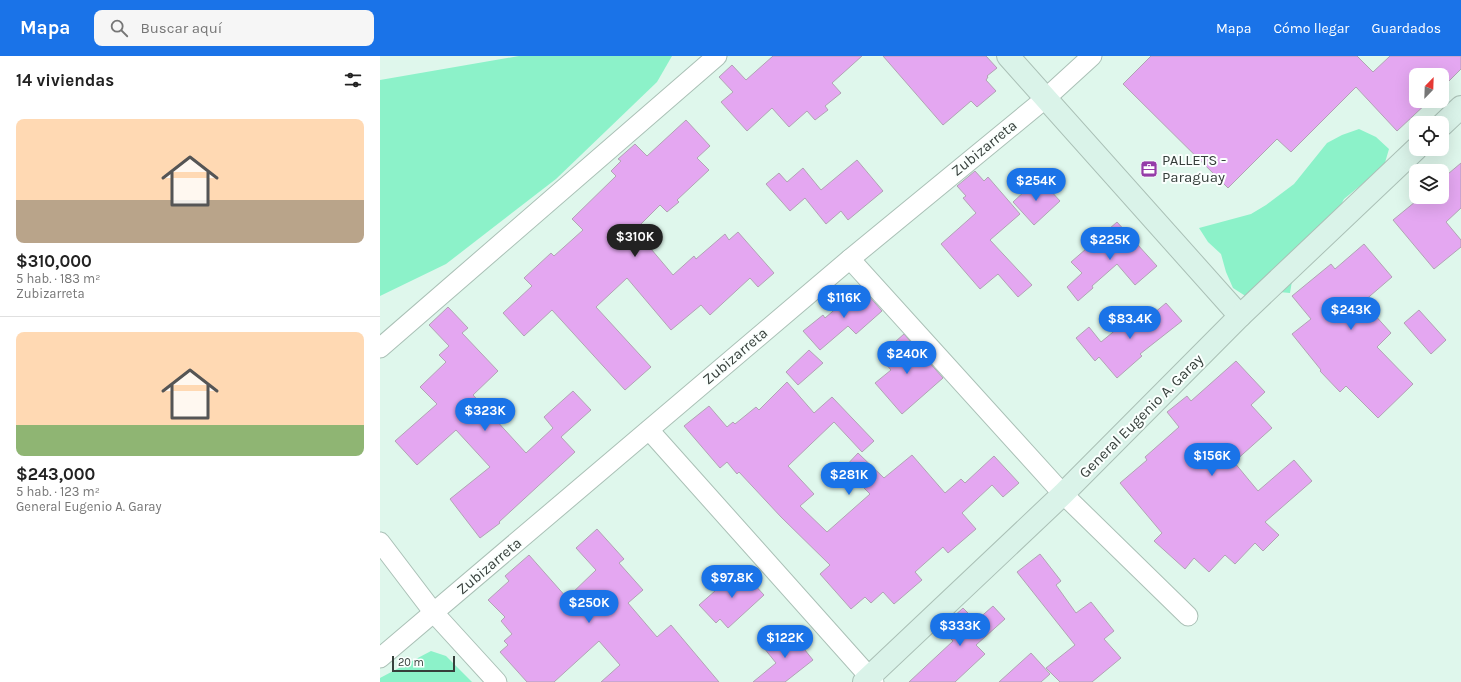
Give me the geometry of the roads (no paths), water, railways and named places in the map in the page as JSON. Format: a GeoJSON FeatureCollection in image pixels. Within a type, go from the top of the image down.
{"type":"FeatureCollection","features":[{"type":"Feature","properties":{"kind":"street"},"geometry":{"type":"LineString","coordinates":[[380,348],[717,56]]}},
{"type":"Feature","properties":{"kind":"street"},"geometry":{"type":"LineString","coordinates":[[1008,56],[1240,316]]}},
{"type":"Feature","properties":{"kind":"street","name":"Zubizarreta"},"geometry":{"type":"LineString","coordinates":[[380,658],[850,259],[1046,98],[1092,56]]}},
{"type":"Feature","properties":{"kind":"street"},"geometry":{"type":"LineString","coordinates":[[1449,118],[1461,107]]}},
{"type":"Feature","properties":{"kind":"street","name":"General Eugenio A. Garay"},"geometry":{"type":"LineString","coordinates":[[869,680],[1063,494],[1240,316],[1409,156]]}},
{"type":"Feature","properties":{"kind":"street"},"geometry":{"type":"LineString","coordinates":[[850,259],[1063,494],[1188,616]]}},
{"type":"Feature","properties":{"kind":"street"},"geometry":{"type":"LineString","coordinates":[[649,430],[869,680]]}},
{"type":"Feature","properties":{"kind":"street"},"geometry":{"type":"LineString","coordinates":[[380,542],[434,613],[497,682]]}},
{"type":"Feature","properties":{"kind":"place","name":"PALLETS - Paraguay"},"geometry":{"type":"Point","coordinates":[1149,169]}}]}
